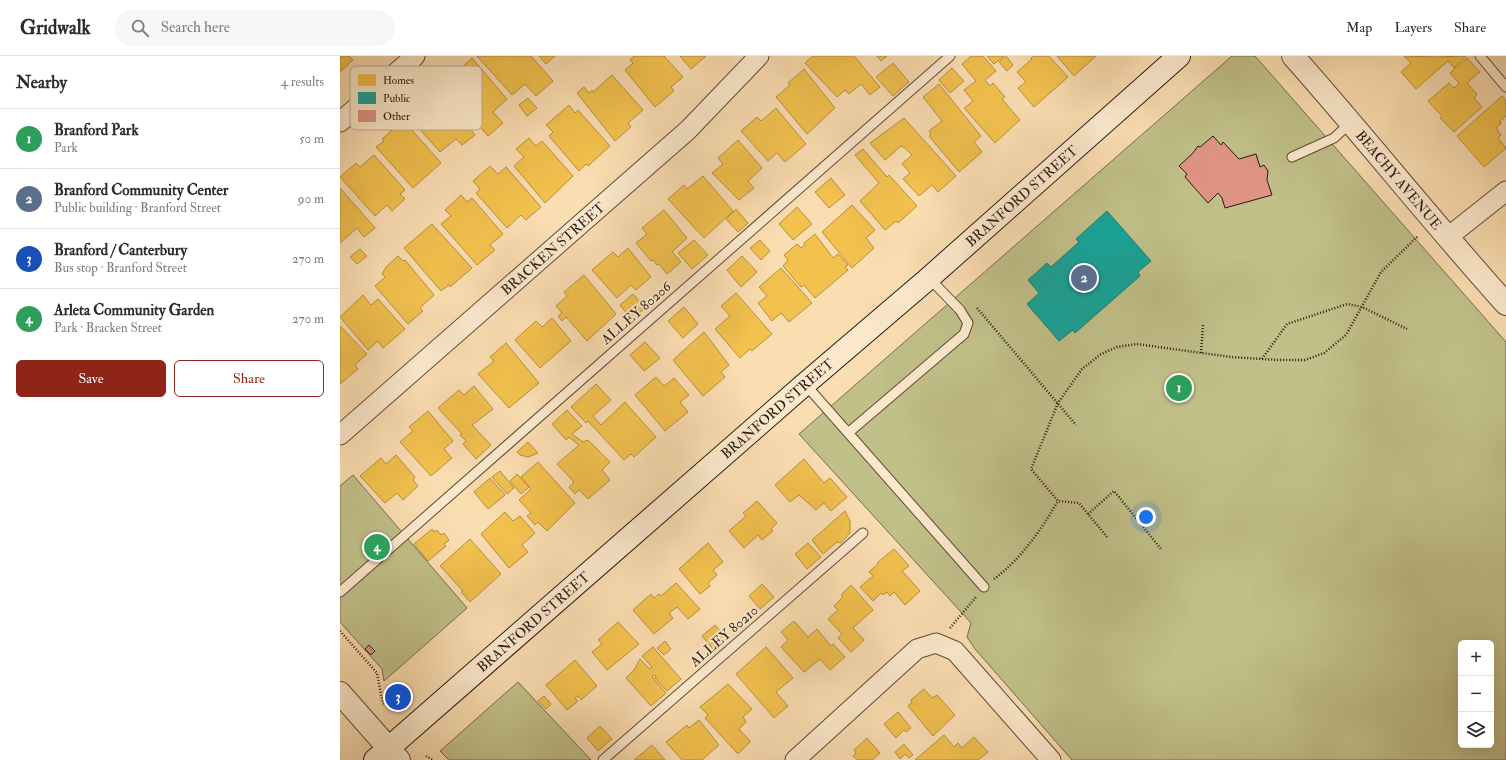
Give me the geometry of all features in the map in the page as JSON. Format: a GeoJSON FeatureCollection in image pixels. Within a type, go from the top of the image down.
{"type":"FeatureCollection","features":[{"type":"Feature","properties":{"kind":"main road","name":"BRANFORD STREET"},"geometry":{"type":"LineString","coordinates":[[387,756],[805,384],[929,278],[1179,56]]}},
{"type":"Feature","properties":{"kind":"main road","name":"BEACHY AVENUE"},"geometry":{"type":"LineString","coordinates":[[1293,56],[1352,122],[1506,304]]}},
{"type":"Feature","properties":{"kind":"main road"},"geometry":{"type":"LineString","coordinates":[[340,693],[387,756]]}},
{"type":"Feature","properties":{"kind":"street"},"geometry":{"type":"LineString","coordinates":[[404,66],[415,56]]}},
{"type":"Feature","properties":{"kind":"street","name":"BRACKEN STREET"},"geometry":{"type":"LineString","coordinates":[[340,435],[688,130],[759,56]]}},
{"type":"Feature","properties":{"kind":"street"},"geometry":{"type":"LineString","coordinates":[[340,122],[350,113]]}},
{"type":"Feature","properties":{"kind":"street"},"geometry":{"type":"LineString","coordinates":[[1448,237],[1506,191]]}},
{"type":"Feature","properties":{"kind":"street"},"geometry":{"type":"LineString","coordinates":[[795,760],[917,649],[936,643],[955,651],[1051,760]]}},
{"type":"Feature","properties":{"kind":"lane","name":"ALLEY 80206"},"geometry":{"type":"LineString","coordinates":[[340,592],[950,56]]}},
{"type":"Feature","properties":{"kind":"lane"},"geometry":{"type":"LineString","coordinates":[[1480,56],[1506,87]]}},
{"type":"Feature","properties":{"kind":"lane"},"geometry":{"type":"LineString","coordinates":[[1292,157],[1334,138],[1352,122]]}},
{"type":"Feature","properties":{"kind":"lane"},"geometry":{"type":"LineString","coordinates":[[848,433],[964,334],[968,323],[960,310],[929,278]]}},
{"type":"Feature","properties":{"kind":"lane"},"geometry":{"type":"LineString","coordinates":[[805,384],[984,587]]}},
{"type":"Feature","properties":{"kind":"lane","name":"ALLEY 80210"},"geometry":{"type":"LineString","coordinates":[[603,760],[863,533]]}},
{"type":"Feature","properties":{"kind":"path"},"geometry":{"type":"LineString","coordinates":[[1106,537],[1079,503],[1058,501],[1031,469],[1058,403],[1082,369],[1101,354],[1117,347],[1137,344],[1231,357],[1262,359],[1305,360],[1324,353],[1346,335],[1381,272],[1418,236]]}},
{"type":"Feature","properties":{"kind":"path"},"geometry":{"type":"LineString","coordinates":[[1262,359],[1287,324],[1347,304],[1362,307],[1407,328]]}},
{"type":"Feature","properties":{"kind":"path"},"geometry":{"type":"LineString","coordinates":[[975,306],[1076,425]]}},
{"type":"Feature","properties":{"kind":"path"},"geometry":{"type":"LineString","coordinates":[[1201,353],[1203,325]]}},
{"type":"Feature","properties":{"kind":"path"},"geometry":{"type":"LineString","coordinates":[[1088,514],[1114,491],[1161,549]]}},
{"type":"Feature","properties":{"kind":"path"},"geometry":{"type":"LineString","coordinates":[[936,643],[960,618],[984,587],[1010,567],[1046,522],[1058,501]]}},
{"type":"Feature","properties":{"kind":"path"},"geometry":{"type":"LineString","coordinates":[[340,631],[377,673],[384,705]]}},
{"type":"Feature","properties":{"kind":"path"},"geometry":{"type":"LineString","coordinates":[[426,756],[433,760]]}},
{"type":"Feature","properties":{"kind":"shaded area"},"geometry":{"type":"Polygon","coordinates":[[[1232,56],[1255,56],[1506,342],[1506,760],[1072,760],[975,649],[967,637],[971,623],[799,434],[1232,56]]]}},
{"type":"Feature","properties":{"kind":"shaded area"},"geometry":{"type":"Polygon","coordinates":[[[353,475],[467,608],[384,681],[382,669],[340,622],[340,486],[353,475]]]}},
{"type":"Feature","properties":{"kind":"shaded area"},"geometry":{"type":"Polygon","coordinates":[[[518,682],[591,760],[449,760],[440,751],[518,682]]]}},
{"type":"Feature","properties":{"kind":"building: Homes"},"geometry":{"type":"Polygon","coordinates":[[[340,56],[349,56],[353,60],[340,72],[340,56]]]}},
{"type":"Feature","properties":{"kind":"building: Homes"},"geometry":{"type":"Polygon","coordinates":[[[477,56],[531,56],[553,81],[536,96],[525,84],[512,95],[477,56]]]}},
{"type":"Feature","properties":{"kind":"building: Homes"},"geometry":{"type":"Polygon","coordinates":[[[539,56],[555,56],[546,64],[539,56]]]}},
{"type":"Feature","properties":{"kind":"building: Homes"},"geometry":{"type":"Polygon","coordinates":[[[634,56],[664,56],[683,77],[671,87],[674,91],[655,107],[625,70],[633,63],[630,60],[634,56]]]}},
{"type":"Feature","properties":{"kind":"building: Homes"},"geometry":{"type":"Polygon","coordinates":[[[680,56],[706,56],[691,69],[680,56]]]}},
{"type":"Feature","properties":{"kind":"building: Homes"},"geometry":{"type":"Polygon","coordinates":[[[813,56],[854,56],[880,87],[870,95],[861,84],[849,94],[845,90],[837,97],[805,63],[813,56]]]}},
{"type":"Feature","properties":{"kind":"building: Homes"},"geometry":{"type":"Polygon","coordinates":[[[877,56],[887,56],[881,61],[877,56]]]}},
{"type":"Feature","properties":{"kind":"building: Homes"},"geometry":{"type":"Polygon","coordinates":[[[971,56],[983,56],[996,71],[985,80],[990,86],[993,83],[1005,97],[1002,99],[1020,120],[995,143],[964,108],[973,101],[964,90],[976,81],[962,64],[971,56]]]}},
{"type":"Feature","properties":{"kind":"building: Homes"},"geometry":{"type":"Polygon","coordinates":[[[987,56],[1004,56],[994,64],[987,56]]]}},
{"type":"Feature","properties":{"kind":"building: Homes"},"geometry":{"type":"Polygon","coordinates":[[[1006,56],[1013,65],[1007,71],[999,62],[1006,56]]]}},
{"type":"Feature","properties":{"kind":"building: Homes"},"geometry":{"type":"Polygon","coordinates":[[[1033,56],[1049,56],[1068,77],[1034,107],[1018,88],[1026,82],[1017,72],[1032,59],[1031,58],[1033,56]]]}},
{"type":"Feature","properties":{"kind":"building: Homes"},"geometry":{"type":"Polygon","coordinates":[[[1057,56],[1096,56],[1074,76],[1057,56]]]}},
{"type":"Feature","properties":{"kind":"building: Homes"},"geometry":{"type":"Polygon","coordinates":[[[1404,56],[1466,56],[1454,68],[1448,61],[1416,89],[1401,72],[1411,63],[1404,56]]]}},
{"type":"Feature","properties":{"kind":"building: Homes"},"geometry":{"type":"Polygon","coordinates":[[[472,58],[479,66],[463,66],[472,58]]]}},
{"type":"Feature","properties":{"kind":"building: Homes"},"geometry":{"type":"Polygon","coordinates":[[[1467,58],[1480,72],[1467,83],[1477,94],[1474,98],[1482,107],[1454,132],[1440,118],[1442,116],[1428,101],[1449,83],[1454,88],[1459,83],[1450,73],[1467,58]]]}},
{"type":"Feature","properties":{"kind":"building: Homes"},"geometry":{"type":"Polygon","coordinates":[[[893,63],[909,82],[893,96],[876,77],[893,63]]]}},
{"type":"Feature","properties":{"kind":"building: Homes"},"geometry":{"type":"Polygon","coordinates":[[[952,68],[964,81],[950,93],[939,80],[952,68]]]}},
{"type":"Feature","properties":{"kind":"building: Homes"},"geometry":{"type":"Polygon","coordinates":[[[804,69],[835,108],[807,134],[776,97],[790,85],[788,83],[804,69]]]}},
{"type":"Feature","properties":{"kind":"building: Homes"},"geometry":{"type":"Polygon","coordinates":[[[482,70],[507,99],[493,112],[503,123],[488,136],[482,129],[482,70]]]}},
{"type":"Feature","properties":{"kind":"building: Homes"},"geometry":{"type":"Polygon","coordinates":[[[612,75],[643,110],[628,123],[631,127],[615,141],[577,93],[584,87],[589,93],[592,90],[593,92],[612,75]]]}},
{"type":"Feature","properties":{"kind":"building: Homes"},"geometry":{"type":"Polygon","coordinates":[[[939,84],[981,136],[974,142],[982,152],[959,172],[929,136],[931,134],[929,131],[942,121],[923,97],[939,84]]]}},
{"type":"Feature","properties":{"kind":"building: Homes"},"geometry":{"type":"Polygon","coordinates":[[[1502,96],[1506,101],[1506,116],[1500,121],[1501,124],[1496,128],[1501,135],[1498,138],[1506,148],[1484,167],[1457,136],[1502,96]]]}},
{"type":"Feature","properties":{"kind":"building: Homes"},"geometry":{"type":"Polygon","coordinates":[[[528,98],[537,108],[527,116],[519,105],[528,98]]]}},
{"type":"Feature","properties":{"kind":"building: Homes"},"geometry":{"type":"Polygon","coordinates":[[[569,105],[575,113],[578,110],[610,146],[588,166],[586,164],[579,171],[549,136],[553,132],[546,125],[569,105]]]}},
{"type":"Feature","properties":{"kind":"building: Homes"},"geometry":{"type":"Polygon","coordinates":[[[776,108],[806,144],[785,162],[777,153],[768,161],[741,131],[757,117],[761,121],[776,108]]]}},
{"type":"Feature","properties":{"kind":"building: Homes"},"geometry":{"type":"Polygon","coordinates":[[[904,118],[956,176],[938,192],[932,185],[919,196],[903,179],[910,173],[902,164],[912,155],[905,148],[901,146],[885,160],[870,143],[904,118]]]}},
{"type":"Feature","properties":{"kind":"building: Homes"},"geometry":{"type":"Polygon","coordinates":[[[392,130],[412,130],[441,163],[413,188],[376,147],[384,141],[382,139],[392,130]]]}},
{"type":"Feature","properties":{"kind":"building: Homes"},"geometry":{"type":"Polygon","coordinates":[[[420,130],[471,130],[475,135],[462,145],[456,139],[440,152],[420,130]]]}},
{"type":"Feature","properties":{"kind":"building: Homes"},"geometry":{"type":"Polygon","coordinates":[[[529,138],[536,146],[542,141],[573,176],[545,203],[514,166],[524,157],[516,149],[529,138]]]}},
{"type":"Feature","properties":{"kind":"building: Homes"},"geometry":{"type":"Polygon","coordinates":[[[738,140],[762,168],[748,181],[754,188],[739,200],[712,173],[723,164],[718,158],[738,140]]]}},
{"type":"Feature","properties":{"kind":"building: Homes"},"geometry":{"type":"Polygon","coordinates":[[[863,149],[887,177],[889,175],[917,206],[898,223],[896,221],[885,230],[860,201],[879,183],[855,155],[863,149]]]}},
{"type":"Feature","properties":{"kind":"building: Homes"},"geometry":{"type":"Polygon","coordinates":[[[374,155],[405,190],[400,194],[405,199],[392,211],[387,205],[375,216],[340,177],[356,163],[360,167],[374,155]]]}},
{"type":"Feature","properties":{"kind":"building: Homes"},"geometry":{"type":"Polygon","coordinates":[[[490,166],[498,174],[506,167],[541,207],[526,220],[521,215],[507,228],[476,193],[480,189],[473,181],[490,166]]]}},
{"type":"Feature","properties":{"kind":"building: Homes"},"geometry":{"type":"Polygon","coordinates":[[[703,176],[733,211],[704,238],[668,199],[684,185],[687,189],[703,176]]]}},
{"type":"Feature","properties":{"kind":"building: Homes"},"geometry":{"type":"Polygon","coordinates":[[[831,178],[845,195],[829,208],[815,192],[831,178]]]}},
{"type":"Feature","properties":{"kind":"building: Homes"},"geometry":{"type":"Polygon","coordinates":[[[340,188],[375,228],[364,237],[357,228],[340,243],[340,188]]]}},
{"type":"Feature","properties":{"kind":"building: Homes"},"geometry":{"type":"Polygon","coordinates":[[[461,195],[467,202],[472,198],[503,234],[490,245],[495,250],[477,265],[441,224],[451,216],[445,210],[461,195]]]}},
{"type":"Feature","properties":{"kind":"building: Homes"},"geometry":{"type":"Polygon","coordinates":[[[852,205],[875,230],[866,238],[874,248],[852,268],[822,232],[852,205]]]}},
{"type":"Feature","properties":{"kind":"building: Homes"},"geometry":{"type":"Polygon","coordinates":[[[797,207],[812,224],[793,240],[779,224],[797,207]]]}},
{"type":"Feature","properties":{"kind":"building: Homes"},"geometry":{"type":"Polygon","coordinates":[[[736,209],[748,223],[738,232],[726,219],[736,209]]]}},
{"type":"Feature","properties":{"kind":"building: Homes"},"geometry":{"type":"Polygon","coordinates":[[[664,210],[687,238],[672,252],[681,262],[667,274],[659,264],[657,265],[653,260],[651,261],[636,243],[647,234],[642,228],[664,210]]]}},
{"type":"Feature","properties":{"kind":"building: Homes"},"geometry":{"type":"Polygon","coordinates":[[[432,224],[472,268],[450,287],[449,285],[441,291],[404,248],[432,224]]]}},
{"type":"Feature","properties":{"kind":"building: Homes"},"geometry":{"type":"Polygon","coordinates":[[[815,234],[833,258],[838,254],[848,265],[845,267],[848,270],[815,298],[804,285],[801,287],[783,266],[788,260],[784,255],[797,244],[801,248],[805,245],[804,243],[815,234]]]}},
{"type":"Feature","properties":{"kind":"building: Homes"},"geometry":{"type":"Polygon","coordinates":[[[694,240],[708,255],[692,269],[678,253],[694,240]]]}},
{"type":"Feature","properties":{"kind":"building: Homes"},"geometry":{"type":"Polygon","coordinates":[[[760,240],[770,251],[761,260],[750,248],[760,240]]]}},
{"type":"Feature","properties":{"kind":"building: Homes"},"geometry":{"type":"Polygon","coordinates":[[[628,248],[651,277],[636,290],[631,285],[617,298],[592,270],[613,252],[618,257],[628,248]]]}},
{"type":"Feature","properties":{"kind":"building: Homes"},"geometry":{"type":"Polygon","coordinates":[[[360,249],[367,256],[357,264],[350,257],[360,249]]]}},
{"type":"Feature","properties":{"kind":"building: Homes"},"geometry":{"type":"Polygon","coordinates":[[[398,256],[403,261],[405,260],[434,295],[420,308],[423,311],[408,324],[375,286],[385,277],[382,274],[386,267],[398,256]]]}},
{"type":"Feature","properties":{"kind":"building: Homes"},"geometry":{"type":"Polygon","coordinates":[[[742,256],[757,272],[741,287],[727,270],[742,256]]]}},
{"type":"Feature","properties":{"kind":"building: Homes"},"geometry":{"type":"Polygon","coordinates":[[[781,268],[812,303],[789,322],[781,313],[772,321],[758,303],[767,296],[759,287],[781,268]]]}},
{"type":"Feature","properties":{"kind":"building: Homes"},"geometry":{"type":"Polygon","coordinates":[[[584,275],[616,314],[587,341],[566,317],[562,321],[558,316],[562,313],[556,306],[567,296],[564,292],[584,275]]]}},
{"type":"Feature","properties":{"kind":"building: Homes"},"geometry":{"type":"Polygon","coordinates":[[[736,293],[772,334],[752,351],[750,349],[740,358],[715,329],[730,316],[721,306],[736,293]]]}},
{"type":"Feature","properties":{"kind":"building: Homes"},"geometry":{"type":"Polygon","coordinates":[[[633,294],[645,308],[632,320],[620,305],[633,294]]]}},
{"type":"Feature","properties":{"kind":"building: Homes"},"geometry":{"type":"Polygon","coordinates":[[[363,295],[371,305],[378,299],[405,329],[383,348],[378,341],[368,350],[340,317],[363,295]]]}},
{"type":"Feature","properties":{"kind":"building: Homes"},"geometry":{"type":"Polygon","coordinates":[[[684,307],[698,324],[683,338],[668,321],[684,307]]]}},
{"type":"Feature","properties":{"kind":"building: Homes"},"geometry":{"type":"Polygon","coordinates":[[[552,318],[571,341],[540,368],[515,340],[536,321],[542,327],[552,318]]]}},
{"type":"Feature","properties":{"kind":"building: Homes"},"geometry":{"type":"Polygon","coordinates":[[[340,326],[367,354],[355,365],[358,369],[340,384],[340,326]]]}},
{"type":"Feature","properties":{"kind":"building: Homes"},"geometry":{"type":"Polygon","coordinates":[[[704,332],[729,365],[721,372],[725,377],[703,396],[673,360],[704,332]]]}},
{"type":"Feature","properties":{"kind":"building: Homes"},"geometry":{"type":"Polygon","coordinates":[[[645,342],[660,358],[644,371],[630,355],[645,342]]]}},
{"type":"Feature","properties":{"kind":"building: Homes"},"geometry":{"type":"Polygon","coordinates":[[[506,343],[539,383],[509,408],[478,374],[494,361],[490,357],[506,343]]]}},
{"type":"Feature","properties":{"kind":"building: Homes"},"geometry":{"type":"Polygon","coordinates":[[[656,377],[664,386],[674,378],[689,395],[680,402],[688,412],[665,431],[635,395],[656,377]]]}},
{"type":"Feature","properties":{"kind":"building: Homes"},"geometry":{"type":"Polygon","coordinates":[[[596,384],[611,400],[593,416],[601,425],[625,402],[656,437],[634,457],[631,454],[624,460],[588,421],[586,423],[571,407],[596,384]]]}},
{"type":"Feature","properties":{"kind":"building: Homes"},"geometry":{"type":"Polygon","coordinates":[[[474,386],[493,409],[472,425],[491,445],[476,459],[463,444],[466,441],[460,435],[462,434],[438,408],[459,390],[464,395],[474,386]]]}},
{"type":"Feature","properties":{"kind":"building: Homes"},"geometry":{"type":"Polygon","coordinates":[[[567,410],[582,426],[572,434],[583,442],[588,440],[610,462],[602,470],[610,480],[588,499],[579,490],[575,494],[569,487],[574,482],[557,464],[579,445],[569,437],[566,440],[552,424],[567,410]]]}},
{"type":"Feature","properties":{"kind":"building: Homes"},"geometry":{"type":"Polygon","coordinates":[[[428,411],[453,441],[444,449],[452,458],[431,476],[400,442],[413,431],[409,427],[428,411]]]}},
{"type":"Feature","properties":{"kind":"building: Homes"},"geometry":{"type":"Polygon","coordinates":[[[528,442],[538,453],[528,457],[520,455],[517,452],[528,442]]]}},
{"type":"Feature","properties":{"kind":"building: Homes"},"geometry":{"type":"Polygon","coordinates":[[[396,455],[415,477],[413,480],[418,486],[403,500],[397,493],[385,503],[360,476],[381,458],[386,464],[396,455]]]}},
{"type":"Feature","properties":{"kind":"building: Homes"},"geometry":{"type":"Polygon","coordinates":[[[804,459],[824,483],[830,478],[847,497],[831,511],[824,503],[816,510],[799,495],[790,502],[775,485],[804,459]]]}},
{"type":"Feature","properties":{"kind":"building: Homes"},"geometry":{"type":"Polygon","coordinates":[[[538,462],[575,503],[547,531],[538,522],[535,525],[527,516],[531,513],[519,500],[531,489],[521,477],[538,462]]]}},
{"type":"Feature","properties":{"kind":"building: Homes"},"geometry":{"type":"Polygon","coordinates":[[[500,471],[514,488],[507,494],[492,477],[500,471]]]}},
{"type":"Feature","properties":{"kind":"building: Homes"},"geometry":{"type":"Polygon","coordinates":[[[517,474],[529,487],[521,494],[510,481],[517,474]]]}},
{"type":"Feature","properties":{"kind":"building: Homes"},"geometry":{"type":"Polygon","coordinates":[[[490,478],[505,495],[488,509],[474,492],[490,478]]]}},
{"type":"Feature","properties":{"kind":"building: Homes"},"geometry":{"type":"Polygon","coordinates":[[[757,501],[777,523],[771,529],[773,531],[762,540],[758,535],[744,548],[729,531],[746,516],[743,513],[757,501]]]}},
{"type":"Feature","properties":{"kind":"building: Homes"},"geometry":{"type":"Polygon","coordinates":[[[845,511],[850,521],[850,533],[841,543],[837,542],[823,554],[812,540],[845,511]]]}},
{"type":"Feature","properties":{"kind":"building: Homes"},"geometry":{"type":"Polygon","coordinates":[[[505,512],[513,521],[520,516],[535,533],[522,545],[528,552],[509,568],[481,534],[505,512]]]}},
{"type":"Feature","properties":{"kind":"building: Homes"},"geometry":{"type":"Polygon","coordinates":[[[432,529],[434,532],[437,530],[441,535],[444,533],[449,540],[444,544],[446,546],[428,561],[414,544],[432,529]]]}},
{"type":"Feature","properties":{"kind":"building: Homes"},"geometry":{"type":"Polygon","coordinates":[[[470,539],[501,574],[470,602],[461,592],[463,591],[440,566],[470,539]]]}},
{"type":"Feature","properties":{"kind":"building: Homes"},"geometry":{"type":"Polygon","coordinates":[[[708,543],[723,562],[713,570],[717,575],[708,583],[710,586],[700,594],[679,569],[708,543]]]}},
{"type":"Feature","properties":{"kind":"building: Homes"},"geometry":{"type":"Polygon","coordinates":[[[808,543],[821,557],[807,569],[795,554],[808,543]]]}},
{"type":"Feature","properties":{"kind":"building: Homes"},"geometry":{"type":"Polygon","coordinates":[[[894,549],[909,566],[902,571],[920,591],[905,605],[894,592],[890,596],[887,592],[883,595],[881,593],[873,601],[860,587],[873,576],[869,572],[878,564],[877,563],[894,549]]]}},
{"type":"Feature","properties":{"kind":"building: Homes"},"geometry":{"type":"Polygon","coordinates":[[[676,583],[700,609],[688,619],[677,607],[669,613],[673,618],[654,634],[633,610],[651,594],[654,598],[659,594],[661,596],[676,583]]]}},
{"type":"Feature","properties":{"kind":"building: Homes"},"geometry":{"type":"Polygon","coordinates":[[[762,584],[774,597],[760,609],[749,596],[762,584]]]}},
{"type":"Feature","properties":{"kind":"building: Homes"},"geometry":{"type":"Polygon","coordinates":[[[851,585],[873,610],[853,628],[864,640],[851,652],[838,638],[842,634],[828,619],[838,610],[834,606],[843,597],[841,595],[851,585]]]}},
{"type":"Feature","properties":{"kind":"building: Homes"},"geometry":{"type":"Polygon","coordinates":[[[794,621],[808,637],[817,629],[831,646],[833,644],[845,657],[830,670],[820,659],[804,672],[781,647],[788,640],[781,632],[794,621]]]}},
{"type":"Feature","properties":{"kind":"building: Homes"},"geometry":{"type":"Polygon","coordinates":[[[618,622],[639,644],[607,670],[592,652],[602,644],[598,640],[618,622]]]}},
{"type":"Feature","properties":{"kind":"building: Homes"},"geometry":{"type":"Polygon","coordinates":[[[715,625],[727,639],[714,650],[702,636],[715,625]]]}},
{"type":"Feature","properties":{"kind":"building: Homes"},"geometry":{"type":"Polygon","coordinates":[[[665,641],[671,649],[664,655],[657,648],[665,641]]]}},
{"type":"Feature","properties":{"kind":"building: Homes"},"geometry":{"type":"Polygon","coordinates":[[[653,647],[681,679],[667,691],[655,678],[655,675],[652,677],[666,693],[651,706],[626,678],[634,670],[640,659],[650,669],[652,667],[642,656],[653,647]]]}},
{"type":"Feature","properties":{"kind":"building: Homes"},"geometry":{"type":"Polygon","coordinates":[[[766,647],[793,678],[776,692],[788,706],[774,718],[736,674],[766,647]]]}},
{"type":"Feature","properties":{"kind":"building: Homes"},"geometry":{"type":"Polygon","coordinates":[[[575,660],[597,686],[581,700],[578,696],[575,698],[578,701],[567,710],[546,685],[575,660]]]}},
{"type":"Feature","properties":{"kind":"building: Homes"},"geometry":{"type":"Polygon","coordinates":[[[728,684],[752,709],[743,717],[746,722],[739,729],[750,741],[739,753],[737,753],[705,718],[708,715],[700,707],[728,684]]]}},
{"type":"Feature","properties":{"kind":"building: Homes"},"geometry":{"type":"Polygon","coordinates":[[[924,689],[932,698],[937,695],[955,715],[933,736],[908,706],[912,702],[911,700],[924,689]]]}},
{"type":"Feature","properties":{"kind":"building: Homes"},"geometry":{"type":"Polygon","coordinates":[[[544,696],[551,704],[546,709],[538,701],[544,696]]]}},
{"type":"Feature","properties":{"kind":"building: Homes"},"geometry":{"type":"Polygon","coordinates":[[[898,712],[911,728],[906,732],[904,730],[896,738],[884,724],[898,712]]]}},
{"type":"Feature","properties":{"kind":"building: Homes"},"geometry":{"type":"Polygon","coordinates":[[[699,720],[719,745],[702,760],[682,760],[666,742],[687,725],[689,728],[699,720]]]}},
{"type":"Feature","properties":{"kind":"building: Homes"},"geometry":{"type":"Polygon","coordinates":[[[600,726],[612,739],[598,751],[587,738],[600,726]]]}},
{"type":"Feature","properties":{"kind":"building: Homes"},"geometry":{"type":"Polygon","coordinates":[[[944,735],[954,747],[958,743],[962,748],[974,737],[988,752],[978,760],[915,760],[944,735]]]}},
{"type":"Feature","properties":{"kind":"building: Homes"},"geometry":{"type":"Polygon","coordinates":[[[867,738],[880,753],[872,760],[857,760],[853,756],[856,753],[854,750],[867,738]]]}},
{"type":"Feature","properties":{"kind":"building: Homes"},"geometry":{"type":"Polygon","coordinates":[[[904,744],[913,755],[909,758],[905,754],[900,759],[895,752],[904,744]]]}},
{"type":"Feature","properties":{"kind":"building: Homes"},"geometry":{"type":"Polygon","coordinates":[[[652,745],[665,760],[634,760],[652,745]]]}},
{"type":"Feature","properties":{"kind":"building: Public"},"geometry":{"type":"Polygon","coordinates":[[[1107,211],[1151,261],[1138,272],[1140,276],[1075,333],[1073,330],[1059,341],[1027,304],[1039,293],[1028,280],[1047,263],[1051,267],[1079,242],[1076,239],[1107,211]]]}},
{"type":"Feature","properties":{"kind":"building: Other"},"geometry":{"type":"Polygon","coordinates":[[[1213,136],[1221,145],[1223,142],[1239,159],[1256,154],[1260,167],[1264,165],[1268,171],[1267,180],[1272,195],[1225,208],[1222,198],[1218,193],[1208,203],[1185,177],[1187,174],[1179,166],[1198,146],[1200,147],[1213,136]]]}},
{"type":"Feature","properties":{"kind":"building: Other"},"geometry":{"type":"Polygon","coordinates":[[[369,645],[375,651],[371,655],[365,649],[369,645]]]}},
{"type":"Feature","properties":{"kind":"place","name":"Branford Community Center"},"geometry":{"type":"Point","coordinates":[1084,278]}},
{"type":"Feature","properties":{"kind":"place","name":"Branford Park"},"geometry":{"type":"Point","coordinates":[1179,388]}},
{"type":"Feature","properties":{"kind":"place","name":"Arleta Community Garden"},"geometry":{"type":"Point","coordinates":[377,547]}},
{"type":"Feature","properties":{"kind":"place","name":"Branford / Canterbury"},"geometry":{"type":"Point","coordinates":[398,697]}}]}
